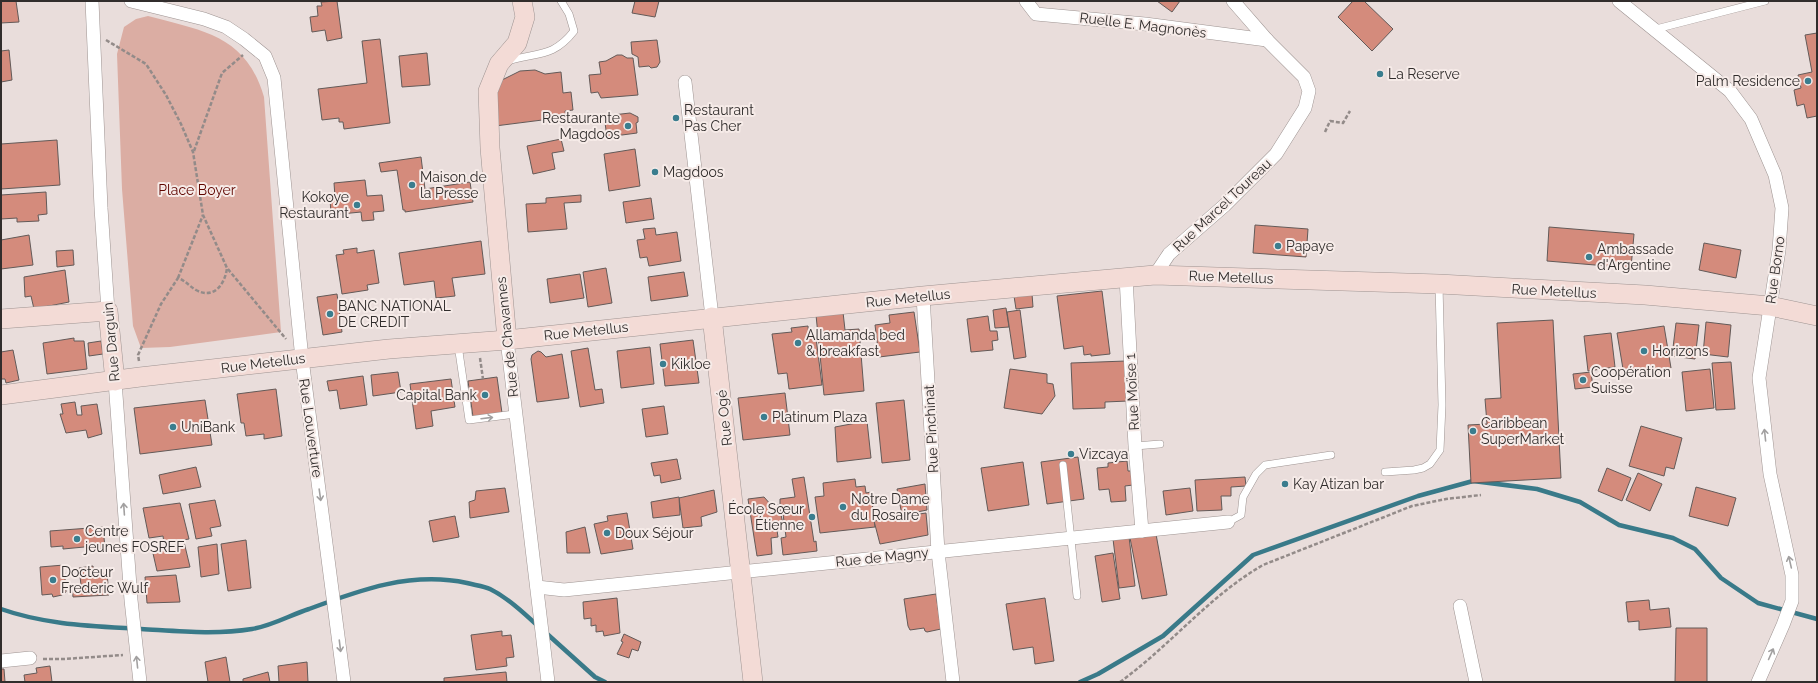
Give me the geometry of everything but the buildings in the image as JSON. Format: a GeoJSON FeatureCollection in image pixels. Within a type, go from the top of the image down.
{"type":"FeatureCollection","features":[{"type":"Feature","properties":{"kind":"street","name":"Rue Darguin"},"geometry":{"type":"LineString","coordinates":[[92,1],[101,208],[108,311],[115,381],[132,604],[140,682]]}},
{"type":"Feature","properties":{"kind":"street"},"geometry":{"type":"LineString","coordinates":[[131,1],[159,4],[204,18],[226,27],[252,46]]}},
{"type":"Feature","properties":{"kind":"street","name":"Rue de Chavannes"},"geometry":{"type":"LineString","coordinates":[[522,1],[525,17],[517,43],[499,64],[488,91],[490,148],[515,414],[548,682]]}},
{"type":"Feature","properties":{"kind":"street","name":"Ruelle E. Magnonès"},"geometry":{"type":"LineString","coordinates":[[1026,1],[1036,14],[1145,24],[1267,40]]}},
{"type":"Feature","properties":{"kind":"street","name":"Rue Marcel Toureau"},"geometry":{"type":"LineString","coordinates":[[1155,275],[1169,254],[1225,205],[1276,154],[1305,108],[1309,91],[1304,77],[1267,40],[1233,1]]}},
{"type":"Feature","properties":{"kind":"street","name":"Rue Borno"},"geometry":{"type":"LineString","coordinates":[[1619,1],[1656,29],[1730,91],[1751,119],[1775,175],[1782,208],[1779,250],[1759,378],[1770,474],[1792,574],[1792,601],[1784,625],[1758,682]]}},
{"type":"Feature","properties":{"kind":"street","name":"Rue Louverture"},"geometry":{"type":"LineString","coordinates":[[252,46],[265,56],[274,78],[302,359],[344,682]]}},
{"type":"Feature","properties":{"kind":"street","name":"Rue Ogé"},"geometry":{"type":"LineString","coordinates":[[685,82],[754,682]]}},
{"type":"Feature","properties":{"kind":"street","name":"Rue Metellus"},"geometry":{"type":"LineString","coordinates":[[1,395],[389,348],[507,340],[712,317],[1155,275],[1440,284],[1645,295],[1770,306],[1817,316]]}},
{"type":"Feature","properties":{"kind":"street","name":"Rue Moïse 1"},"geometry":{"type":"LineString","coordinates":[[1126,278],[1135,446],[1142,531]]}},
{"type":"Feature","properties":{"kind":"street","name":"Rue Pinchinat"},"geometry":{"type":"LineString","coordinates":[[923,296],[938,552],[953,682]]}},
{"type":"Feature","properties":{"kind":"street"},"geometry":{"type":"LineString","coordinates":[[1,319],[108,311]]}},
{"type":"Feature","properties":{"kind":"street","name":"Rue de Magny"},"geometry":{"type":"LineString","coordinates":[[537,587],[564,590],[1228,522]]}},
{"type":"Feature","properties":{"kind":"street"},"geometry":{"type":"LineString","coordinates":[[1460,606],[1476,682]]}},
{"type":"Feature","properties":{"kind":"street"},"geometry":{"type":"LineString","coordinates":[[1,661],[30,658]]}},
{"type":"Feature","properties":{"kind":"lane"},"geometry":{"type":"LineString","coordinates":[[499,64],[521,57],[550,52],[565,42],[574,31],[569,14],[562,1]]}},
{"type":"Feature","properties":{"kind":"lane"},"geometry":{"type":"LineString","coordinates":[[1656,29],[1766,1]]}},
{"type":"Feature","properties":{"kind":"lane"},"geometry":{"type":"LineString","coordinates":[[1385,472],[1423,468],[1430,464],[1440,450],[1442,405],[1440,284]]}},
{"type":"Feature","properties":{"kind":"lane"},"geometry":{"type":"LineString","coordinates":[[458,344],[469,420],[515,414]]}},
{"type":"Feature","properties":{"kind":"lane"},"geometry":{"type":"LineString","coordinates":[[1135,446],[1160,444]]}},
{"type":"Feature","properties":{"kind":"lane"},"geometry":{"type":"LineString","coordinates":[[1228,522],[1241,515],[1243,497],[1256,474],[1265,465],[1331,455]]}},
{"type":"Feature","properties":{"kind":"lane"},"geometry":{"type":"LineString","coordinates":[[1063,465],[1077,596]]}},
{"type":"Feature","properties":{"kind":"path"},"geometry":{"type":"LineString","coordinates":[[94,32],[146,64],[166,95],[194,152],[203,215],[227,268],[302,359]]}},
{"type":"Feature","properties":{"kind":"path"},"geometry":{"type":"LineString","coordinates":[[194,152],[222,73],[252,46]]}},
{"type":"Feature","properties":{"kind":"path"},"geometry":{"type":"LineString","coordinates":[[1325,132],[1330,121],[1343,123],[1350,111]]}},
{"type":"Feature","properties":{"kind":"path"},"geometry":{"type":"LineString","coordinates":[[140,377],[138,355],[161,304],[178,278],[203,215]]}},
{"type":"Feature","properties":{"kind":"path"},"geometry":{"type":"LineString","coordinates":[[178,278],[188,282],[194,289],[208,294],[222,284],[227,268]]}},
{"type":"Feature","properties":{"kind":"path"},"geometry":{"type":"LineString","coordinates":[[478,342],[483,379]]}},
{"type":"Feature","properties":{"kind":"path"},"geometry":{"type":"LineString","coordinates":[[1120,682],[1144,663],[1218,596],[1241,578],[1263,565],[1412,506],[1446,498],[1481,495]]}},
{"type":"Feature","properties":{"kind":"path"},"geometry":{"type":"LineString","coordinates":[[30,658],[64,659],[120,655]]}},
{"type":"Feature","properties":{"kind":"green space","name":"Place Boyer"},"geometry":{"type":"Polygon","coordinates":[[[148,16],[187,26],[220,39],[234,48],[246,60],[256,76],[264,97],[281,332],[170,347],[141,348],[133,326],[122,189],[117,54],[124,27],[136,19],[148,16]]]}},
{"type":"Feature","properties":{"kind":"waterway"},"geometry":{"type":"LineString","coordinates":[[1080,682],[1098,674],[1163,636],[1253,555],[1418,496],[1473,481],[1537,489],[1580,502],[1619,525],[1673,538],[1695,549],[1721,578],[1758,603],[1817,619]]}},
{"type":"Feature","properties":{"kind":"waterway"},"geometry":{"type":"LineString","coordinates":[[1,609],[52,622],[70,624],[224,632],[259,628],[347,595],[386,584],[426,579],[467,583],[490,589],[509,601],[538,626]]}},
{"type":"Feature","properties":{"kind":"waterway"},"geometry":{"type":"LineString","coordinates":[[545,632],[595,677],[605,682]]}},
{"type":"Feature","properties":{"kind":"place","name":"La Reserve"},"geometry":{"type":"Point","coordinates":[1380,74]}},
{"type":"Feature","properties":{"kind":"place","name":"Palm Residence"},"geometry":{"type":"Point","coordinates":[1808,81]}},
{"type":"Feature","properties":{"kind":"place","name":"Restaurant Pas Cher"},"geometry":{"type":"Point","coordinates":[676,118]}},
{"type":"Feature","properties":{"kind":"place","name":"Restaurante Magdoos"},"geometry":{"type":"Point","coordinates":[628,126]}},
{"type":"Feature","properties":{"kind":"place","name":"Magdoos"},"geometry":{"type":"Point","coordinates":[655,172]}},
{"type":"Feature","properties":{"kind":"place","name":"Maison de la Presse"},"geometry":{"type":"Point","coordinates":[412,185]}},
{"type":"Feature","properties":{"kind":"place","name":"Kokoye Restaurant"},"geometry":{"type":"Point","coordinates":[357,205]}},
{"type":"Feature","properties":{"kind":"place","name":"Papaye"},"geometry":{"type":"Point","coordinates":[1278,246]}},
{"type":"Feature","properties":{"kind":"place","name":"Ambassade d'Argentine"},"geometry":{"type":"Point","coordinates":[1589,257]}},
{"type":"Feature","properties":{"kind":"place","name":"BANC NATIONAL DE CREDIT"},"geometry":{"type":"Point","coordinates":[330,314]}},
{"type":"Feature","properties":{"kind":"place","name":"Allamanda bed & breakfast"},"geometry":{"type":"Point","coordinates":[798,343]}},
{"type":"Feature","properties":{"kind":"place","name":"Horizons"},"geometry":{"type":"Point","coordinates":[1644,351]}},
{"type":"Feature","properties":{"kind":"place","name":"Kikloe"},"geometry":{"type":"Point","coordinates":[663,364]}},
{"type":"Feature","properties":{"kind":"place","name":"Coopération Suisse"},"geometry":{"type":"Point","coordinates":[1583,380]}},
{"type":"Feature","properties":{"kind":"place","name":"Capital Bank"},"geometry":{"type":"Point","coordinates":[485,395]}},
{"type":"Feature","properties":{"kind":"place","name":"Platinum Plaza"},"geometry":{"type":"Point","coordinates":[764,417]}},
{"type":"Feature","properties":{"kind":"place","name":"UniBank"},"geometry":{"type":"Point","coordinates":[173,427]}},
{"type":"Feature","properties":{"kind":"place","name":"Caribbean SuperMarket"},"geometry":{"type":"Point","coordinates":[1473,431]}},
{"type":"Feature","properties":{"kind":"place","name":"Vizcaya"},"geometry":{"type":"Point","coordinates":[1071,454]}},
{"type":"Feature","properties":{"kind":"place","name":"Kay Atizan bar"},"geometry":{"type":"Point","coordinates":[1285,484]}},
{"type":"Feature","properties":{"kind":"place","name":"Notre Dame du Rosaire"},"geometry":{"type":"Point","coordinates":[843,507]}},
{"type":"Feature","properties":{"kind":"place","name":"École Sœur Étienne"},"geometry":{"type":"Point","coordinates":[812,517]}},
{"type":"Feature","properties":{"kind":"place","name":"Doux Séjour"},"geometry":{"type":"Point","coordinates":[607,533]}},
{"type":"Feature","properties":{"kind":"place","name":"Centre jeunes FOSREF"},"geometry":{"type":"Point","coordinates":[77,539]}},
{"type":"Feature","properties":{"kind":"place","name":"Docteur Frederic Wulf"},"geometry":{"type":"Point","coordinates":[53,580]}}]}
